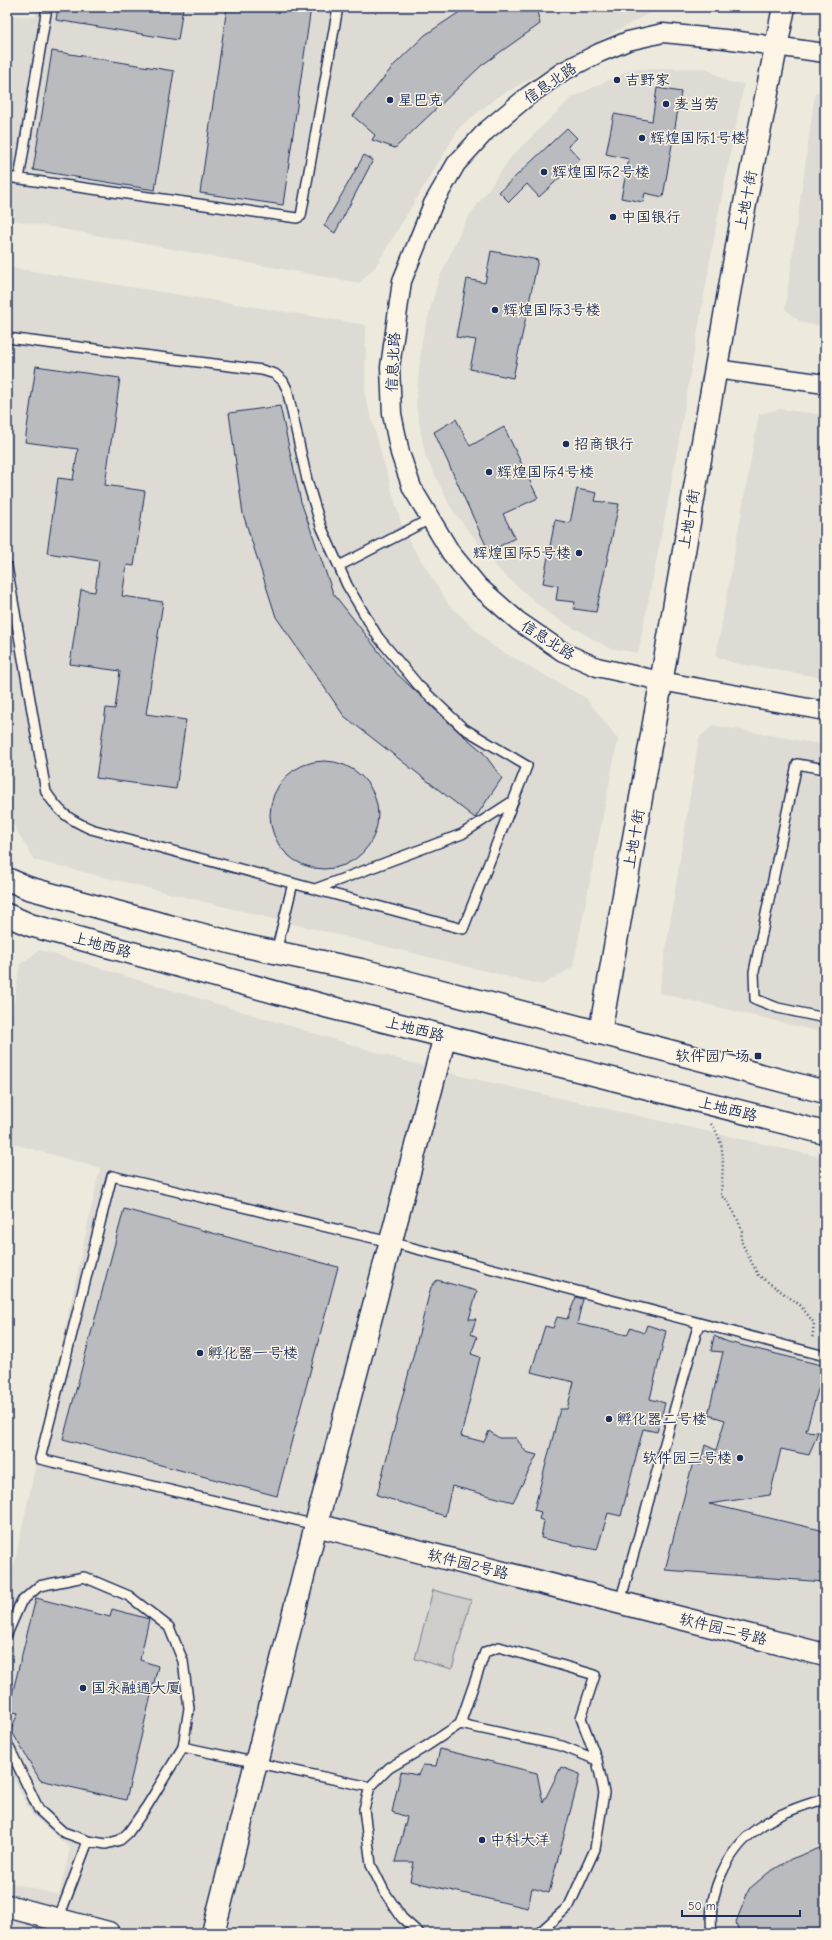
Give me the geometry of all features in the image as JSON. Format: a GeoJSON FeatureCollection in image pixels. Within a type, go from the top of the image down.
{"type":"FeatureCollection","features":[{"type":"Feature","properties":{"kind":"street","name":"上地十街"},"geometry":{"type":"LineString","coordinates":[[600,1033],[741,224],[784,7]]}},
{"type":"Feature","properties":{"kind":"street","name":"信息北路"},"geometry":{"type":"LineString","coordinates":[[825,53],[777,48],[743,41],[663,33],[628,41],[562,72],[528,96],[486,131],[456,164],[433,204],[402,281],[390,366],[392,414],[400,453],[412,488],[451,553],[478,586],[518,621],[563,652],[597,667],[661,681],[825,711]]}},
{"type":"Feature","properties":{"kind":"street"},"geometry":{"type":"LineString","coordinates":[[716,369],[825,384]]}},
{"type":"Feature","properties":{"kind":"street"},"geometry":{"type":"LineString","coordinates":[[7,879],[28,888],[241,945],[361,970],[825,1092]]}},
{"type":"Feature","properties":{"kind":"street","name":"上地西路"},"geometry":{"type":"LineString","coordinates":[[7,915],[30,925],[445,1036],[825,1134]]}},
{"type":"Feature","properties":{"kind":"street"},"geometry":{"type":"LineString","coordinates":[[213,1933],[316,1525],[445,1036]]}},
{"type":"Feature","properties":{"kind":"street","name":"软件园2号路"},"geometry":{"type":"LineString","coordinates":[[316,1525],[620,1602]]}},
{"type":"Feature","properties":{"kind":"street","name":"软件园二号路"},"geometry":{"type":"LineString","coordinates":[[620,1602],[825,1655]]}},
{"type":"Feature","properties":{"kind":"street"},"geometry":{"type":"LineString","coordinates":[[7,1906],[57,1926],[108,1933]]}},
{"type":"Feature","properties":{"kind":"lane"},"geometry":{"type":"LineString","coordinates":[[19,179],[47,7]]}},
{"type":"Feature","properties":{"kind":"lane"},"geometry":{"type":"LineString","coordinates":[[7,177],[297,218],[301,216],[310,173],[338,7]]}},
{"type":"Feature","properties":{"kind":"lane"},"geometry":{"type":"LineString","coordinates":[[7,338],[262,370],[275,374],[283,380],[287,389],[307,480],[321,526],[347,585],[378,637],[418,685],[463,728],[527,766],[463,929],[91,829],[72,821],[57,807],[46,792],[7,566]]}},
{"type":"Feature","properties":{"kind":"lane"},"geometry":{"type":"LineString","coordinates":[[339,566],[430,519]]}},
{"type":"Feature","properties":{"kind":"lane"},"geometry":{"type":"LineString","coordinates":[[825,769],[797,764],[754,972],[755,999],[778,1008],[825,1018]]}},
{"type":"Feature","properties":{"kind":"lane"},"geometry":{"type":"LineString","coordinates":[[315,889],[462,834],[513,801]]}},
{"type":"Feature","properties":{"kind":"lane"},"geometry":{"type":"LineString","coordinates":[[276,952],[292,883]]}},
{"type":"Feature","properties":{"kind":"lane"},"geometry":{"type":"LineString","coordinates":[[316,1525],[40,1459],[112,1176],[390,1242],[825,1356]]}},
{"type":"Feature","properties":{"kind":"lane"},"geometry":{"type":"LineString","coordinates":[[620,1602],[699,1323]]}},
{"type":"Feature","properties":{"kind":"lane"},"geometry":{"type":"LineString","coordinates":[[7,1634],[21,1602],[39,1586],[84,1577],[129,1596],[169,1627],[183,1661],[189,1708],[183,1747],[147,1806],[128,1833],[120,1840],[106,1844],[88,1841],[63,1832],[39,1810],[7,1743]]}},
{"type":"Feature","properties":{"kind":"lane"},"geometry":{"type":"LineString","coordinates":[[419,1933],[402,1918],[384,1891],[371,1865],[364,1809],[370,1787],[389,1768],[425,1748],[460,1724],[484,1652],[499,1647],[595,1675],[581,1718],[598,1760],[604,1794],[595,1848],[569,1906],[539,1933]]}},
{"type":"Feature","properties":{"kind":"lane"},"geometry":{"type":"LineString","coordinates":[[460,1724],[562,1746],[598,1760]]}},
{"type":"Feature","properties":{"kind":"lane"},"geometry":{"type":"LineString","coordinates":[[183,1747],[256,1764],[370,1787]]}},
{"type":"Feature","properties":{"kind":"lane"},"geometry":{"type":"LineString","coordinates":[[712,1933],[711,1913],[713,1897],[726,1865],[735,1849],[758,1828],[781,1815],[825,1799]]}},
{"type":"Feature","properties":{"kind":"lane"},"geometry":{"type":"LineString","coordinates":[[57,1926],[88,1841]]}},
{"type":"Feature","properties":{"kind":"path"},"geometry":{"type":"LineString","coordinates":[[7,958],[7,965]]}},
{"type":"Feature","properties":{"kind":"path"},"geometry":{"type":"LineString","coordinates":[[710,1122],[722,1144],[724,1163],[721,1196],[727,1200],[737,1218],[742,1230],[741,1242],[758,1275],[800,1305],[814,1323],[814,1333],[809,1352]]}},
{"type":"Feature","properties":{"kind":"shaded area"},"geometry":{"type":"Polygon","coordinates":[[[37,7],[674,7],[649,13],[496,98],[460,127],[375,267],[359,283],[7,219],[7,15],[35,17],[37,7]]]}},
{"type":"Feature","properties":{"kind":"shaded area"},"geometry":{"type":"Polygon","coordinates":[[[706,68],[728,82],[744,84],[717,221],[670,491],[638,653],[609,648],[549,614],[499,570],[451,508],[425,455],[416,404],[422,339],[438,281],[465,222],[511,157],[571,98],[632,69],[706,68]]]}},
{"type":"Feature","properties":{"kind":"shaded area"},"geometry":{"type":"Polygon","coordinates":[[[825,89],[825,327],[802,323],[785,309],[815,93],[825,89]]]}},
{"type":"Feature","properties":{"kind":"shaded area"},"geometry":{"type":"Polygon","coordinates":[[[7,267],[366,325],[365,396],[404,533],[449,605],[494,647],[586,698],[618,739],[573,967],[542,985],[34,860],[9,817],[7,801],[7,267]]]}},
{"type":"Feature","properties":{"kind":"shaded area"},"geometry":{"type":"Polygon","coordinates":[[[780,409],[825,415],[825,678],[734,663],[716,656],[759,414],[780,409]]]}},
{"type":"Feature","properties":{"kind":"shaded area"},"geometry":{"type":"Polygon","coordinates":[[[713,725],[825,745],[825,1033],[659,993],[699,738],[713,725]]]}},
{"type":"Feature","properties":{"kind":"shaded area"},"geometry":{"type":"Polygon","coordinates":[[[40,950],[435,1070],[825,1158],[825,1933],[7,1933],[7,1882],[59,1895],[70,1848],[32,1815],[7,1766],[7,1597],[100,1168],[7,1142],[7,1046],[20,964],[40,950]]]}},
{"type":"Feature","properties":{"kind":"shaded area"},"geometry":{"type":"Polygon","coordinates":[[[433,1590],[471,1600],[452,1669],[415,1659],[433,1590]]]}},
{"type":"Feature","properties":{"kind":"building"},"geometry":{"type":"Polygon","coordinates":[[[58,7],[183,7],[178,40],[56,20],[58,7]]]}},
{"type":"Feature","properties":{"kind":"building"},"geometry":{"type":"Polygon","coordinates":[[[227,7],[311,7],[283,205],[200,193],[227,7]]]}},
{"type":"Feature","properties":{"kind":"building"},"geometry":{"type":"Polygon","coordinates":[[[467,7],[536,7],[540,24],[482,65],[395,148],[372,140],[375,135],[353,116],[394,65],[425,35],[467,7]]]}},
{"type":"Feature","properties":{"kind":"building"},"geometry":{"type":"Polygon","coordinates":[[[52,51],[174,71],[155,190],[33,170],[52,51]]]}},
{"type":"Feature","properties":{"kind":"building","name":"辉煌国际1号楼"},"geometry":{"type":"Polygon","coordinates":[[[657,88],[681,92],[663,197],[645,193],[643,202],[621,198],[629,159],[606,154],[614,114],[652,121],[657,88]]]}},
{"type":"Feature","properties":{"kind":"building","name":"辉煌国际2号楼"},"geometry":{"type":"Polygon","coordinates":[[[567,128],[577,138],[568,146],[580,159],[539,197],[527,184],[509,202],[499,192],[567,128]]]}},
{"type":"Feature","properties":{"kind":"building"},"geometry":{"type":"Polygon","coordinates":[[[364,155],[373,160],[335,233],[324,226],[364,155]]]}},
{"type":"Feature","properties":{"kind":"building","name":"辉煌国际3号楼"},"geometry":{"type":"Polygon","coordinates":[[[491,251],[538,260],[513,378],[470,369],[476,340],[456,337],[467,279],[485,283],[491,251]]]}},
{"type":"Feature","properties":{"kind":"building"},"geometry":{"type":"Polygon","coordinates":[[[36,366],[120,378],[105,485],[145,491],[134,566],[127,565],[122,596],[163,602],[146,714],[186,720],[176,789],[96,778],[106,708],[115,709],[120,671],[70,664],[81,590],[95,592],[99,561],[47,553],[58,478],[73,480],[78,449],[25,442],[36,366]]]}},
{"type":"Feature","properties":{"kind":"building"},"geometry":{"type":"Polygon","coordinates":[[[280,406],[301,502],[333,593],[394,671],[459,732],[482,751],[502,778],[475,818],[344,716],[276,617],[243,514],[229,413],[280,406]]]}},
{"type":"Feature","properties":{"kind":"building","name":"辉煌国际4号楼"},"geometry":{"type":"Polygon","coordinates":[[[456,419],[470,446],[504,427],[538,498],[503,514],[515,538],[489,552],[434,432],[456,419]]]}},
{"type":"Feature","properties":{"kind":"building","name":"辉煌国际5号楼"},"geometry":{"type":"Polygon","coordinates":[[[577,489],[597,493],[595,501],[619,504],[596,612],[574,609],[575,602],[556,600],[558,586],[543,583],[555,520],[570,523],[577,489]]]}},
{"type":"Feature","properties":{"kind":"building"},"geometry":{"type":"Polygon","coordinates":[[[324,761],[345,765],[363,776],[374,794],[378,815],[374,836],[363,854],[345,865],[324,869],[303,865],[285,854],[274,836],[270,815],[274,794],[285,776],[303,765],[324,761]]]}},
{"type":"Feature","properties":{"kind":"building","name":"孵化器一号楼"},"geometry":{"type":"Polygon","coordinates":[[[124,1209],[338,1267],[277,1496],[63,1439],[124,1209]]]}},
{"type":"Feature","properties":{"kind":"building"},"geometry":{"type":"Polygon","coordinates":[[[437,1280],[477,1291],[469,1319],[476,1319],[471,1334],[477,1337],[471,1354],[480,1357],[461,1436],[484,1442],[489,1431],[499,1438],[516,1438],[526,1452],[537,1455],[513,1502],[452,1486],[445,1516],[377,1495],[431,1287],[437,1280]]]}},
{"type":"Feature","properties":{"kind":"building"},"geometry":{"type":"Polygon","coordinates":[[[576,1297],[583,1299],[577,1324],[627,1335],[630,1328],[644,1333],[647,1325],[666,1331],[650,1399],[665,1403],[657,1432],[643,1429],[621,1516],[608,1513],[597,1550],[541,1538],[544,1521],[539,1519],[541,1512],[534,1510],[560,1409],[567,1409],[574,1382],[531,1372],[545,1326],[553,1328],[557,1317],[567,1319],[576,1297]]]}},
{"type":"Feature","properties":{"kind":"building","name":"软件园三号楼"},"geometry":{"type":"Polygon","coordinates":[[[714,1336],[728,1342],[825,1366],[806,1431],[818,1432],[809,1455],[781,1449],[770,1495],[709,1504],[825,1531],[825,1582],[665,1570],[693,1462],[700,1465],[705,1445],[716,1450],[725,1420],[708,1415],[723,1352],[711,1351],[714,1336]]]}},
{"type":"Feature","properties":{"kind":"building","name":"国永融通大厦"},"geometry":{"type":"Polygon","coordinates":[[[36,1598],[110,1617],[112,1609],[149,1619],[140,1660],[158,1666],[126,1800],[40,1780],[11,1730],[18,1713],[8,1711],[36,1598]]]}},
{"type":"Feature","properties":{"kind":"building","name":"中科大洋"},"geometry":{"type":"Polygon","coordinates":[[[440,1749],[537,1773],[543,1803],[561,1767],[580,1774],[549,1893],[532,1888],[528,1908],[410,1881],[414,1862],[395,1862],[407,1817],[392,1812],[401,1772],[418,1775],[423,1765],[436,1766],[440,1749]]]}},
{"type":"Feature","properties":{"kind":"building"},"geometry":{"type":"Polygon","coordinates":[[[825,1846],[825,1933],[739,1933],[736,1922],[749,1889],[768,1873],[791,1859],[825,1846]]]}},
{"type":"Feature","properties":{"kind":"place","name":"吉野家"},"geometry":{"type":"Point","coordinates":[617,80]}},
{"type":"Feature","properties":{"kind":"place","name":"星巴克"},"geometry":{"type":"Point","coordinates":[390,100]}},
{"type":"Feature","properties":{"kind":"place","name":"麦当劳"},"geometry":{"type":"Point","coordinates":[666,104]}},
{"type":"Feature","properties":{"kind":"place","name":"辉煌国际1号楼"},"geometry":{"type":"Point","coordinates":[642,138]}},
{"type":"Feature","properties":{"kind":"place","name":"辉煌国际2号楼"},"geometry":{"type":"Point","coordinates":[544,172]}},
{"type":"Feature","properties":{"kind":"place","name":"中国银行"},"geometry":{"type":"Point","coordinates":[613,217]}},
{"type":"Feature","properties":{"kind":"place","name":"辉煌国际3号楼"},"geometry":{"type":"Point","coordinates":[495,310]}},
{"type":"Feature","properties":{"kind":"place","name":"招商银行"},"geometry":{"type":"Point","coordinates":[566,444]}},
{"type":"Feature","properties":{"kind":"place","name":"辉煌国际4号楼"},"geometry":{"type":"Point","coordinates":[489,472]}},
{"type":"Feature","properties":{"kind":"place","name":"辉煌国际5号楼"},"geometry":{"type":"Point","coordinates":[579,553]}},
{"type":"Feature","properties":{"kind":"place","name":"软件园广场"},"geometry":{"type":"Point","coordinates":[758,1056]}},
{"type":"Feature","properties":{"kind":"place","name":"孵化器一号楼"},"geometry":{"type":"Point","coordinates":[200,1353]}},
{"type":"Feature","properties":{"kind":"place","name":"孵化器二号楼"},"geometry":{"type":"Point","coordinates":[609,1419]}},
{"type":"Feature","properties":{"kind":"place","name":"软件园三号楼"},"geometry":{"type":"Point","coordinates":[740,1458]}},
{"type":"Feature","properties":{"kind":"place","name":"国永融通大厦"},"geometry":{"type":"Point","coordinates":[83,1688]}},
{"type":"Feature","properties":{"kind":"place","name":"中科大洋"},"geometry":{"type":"Point","coordinates":[482,1840]}}]}
